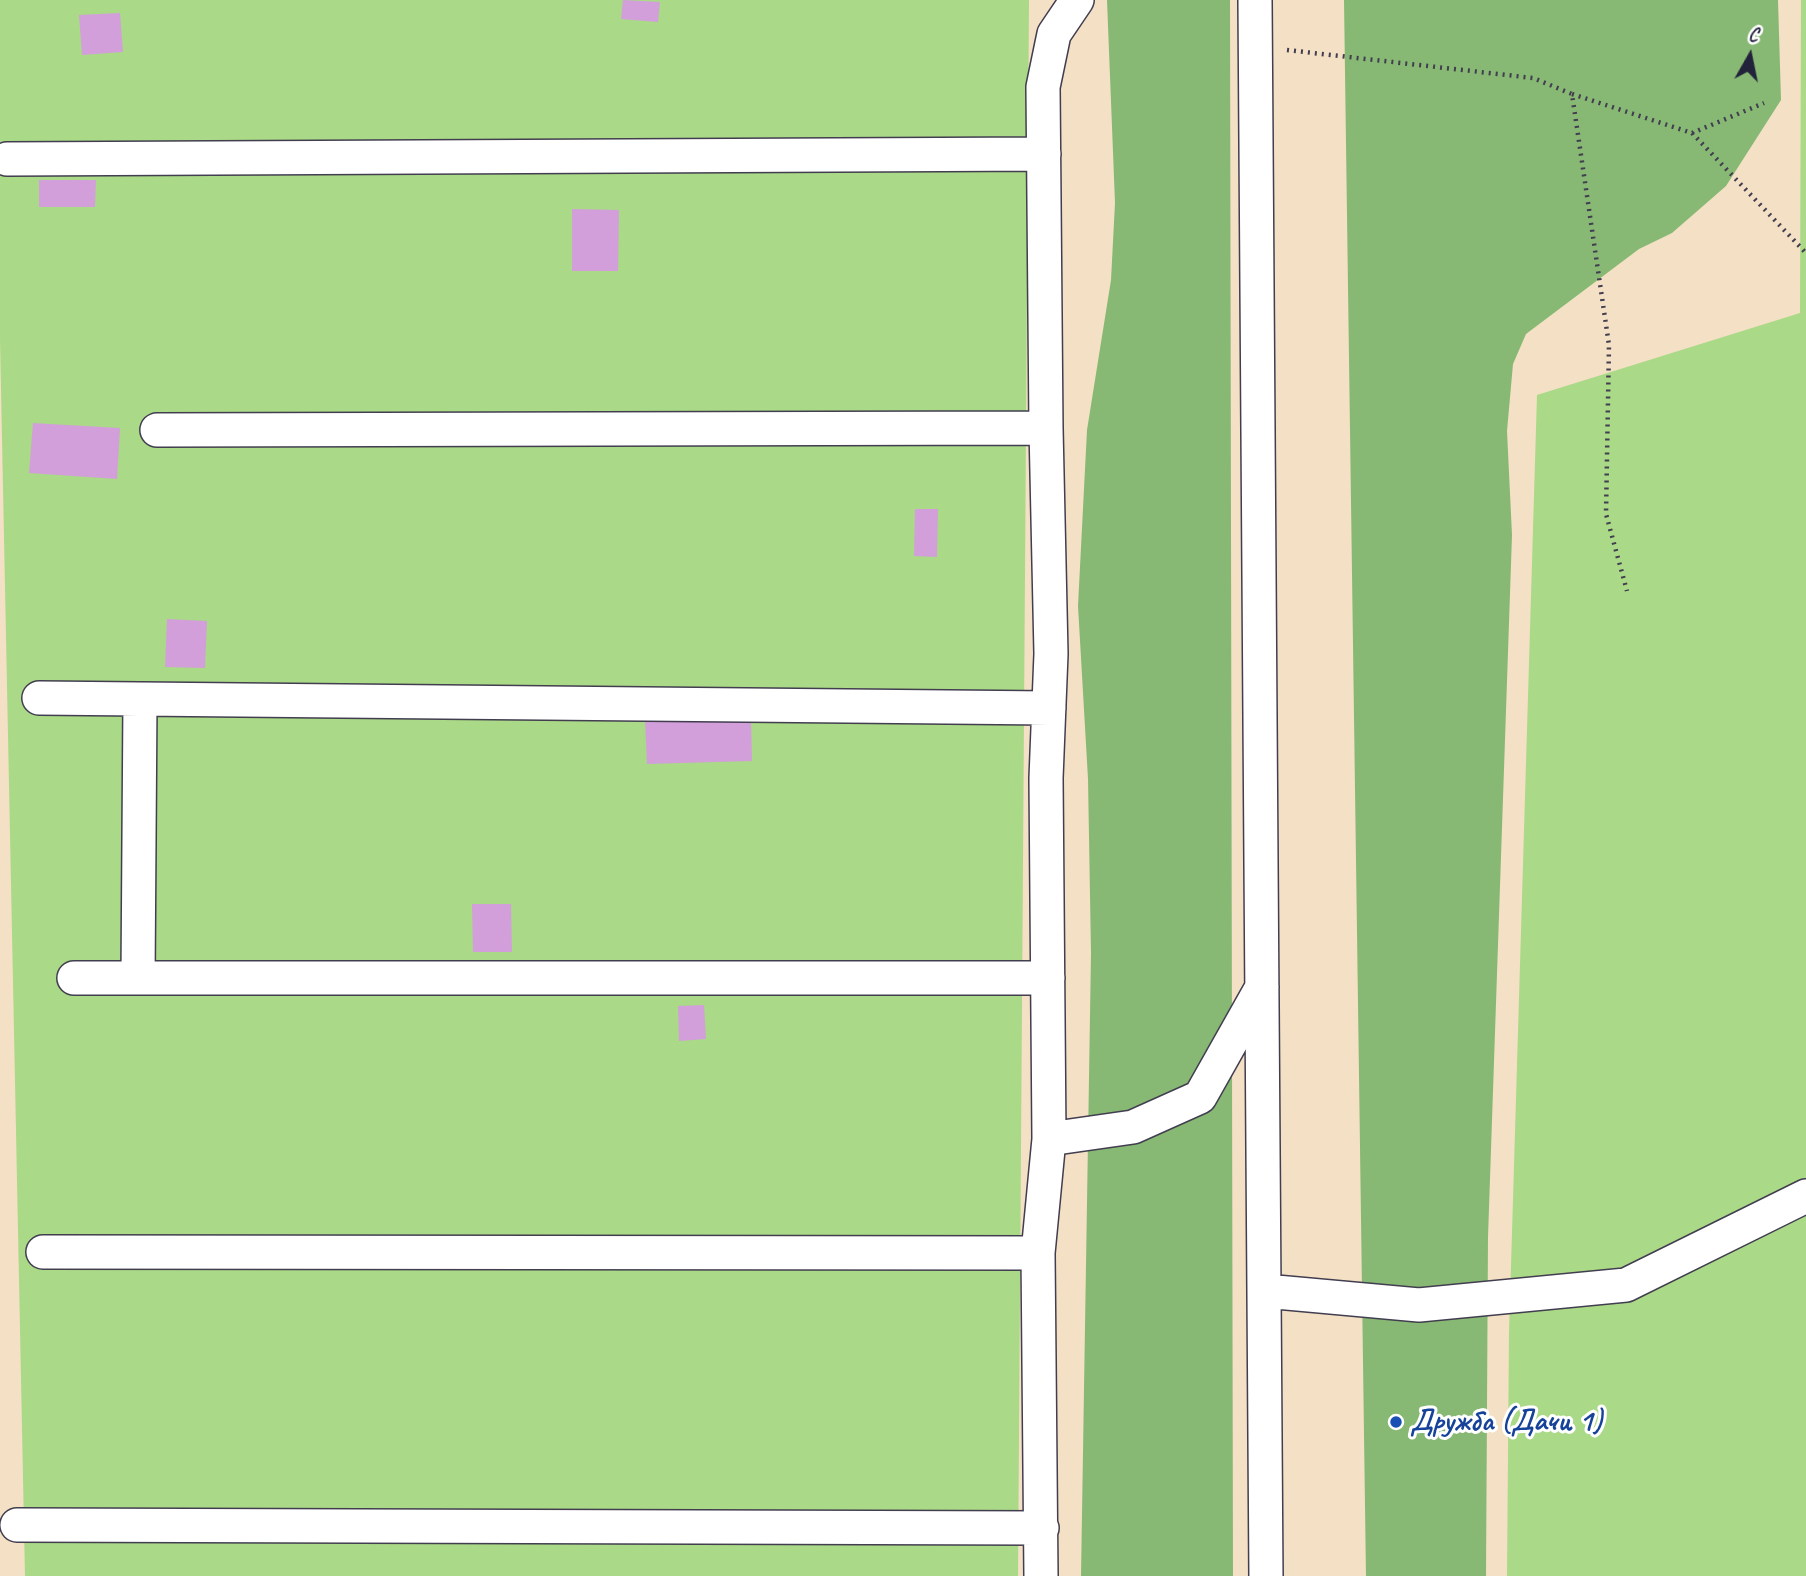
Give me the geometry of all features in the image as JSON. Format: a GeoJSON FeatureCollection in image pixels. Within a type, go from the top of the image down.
{"type":"FeatureCollection","features":[{"type":"Feature","properties":{"kind":"street"},"geometry":{"type":"LineString","coordinates":[[1041,1576],[1038,1252],[1049,1139],[1046,778],[1051,654],[1043,87],[1054,34],[1077,0]]}},
{"type":"Feature","properties":{"kind":"street"},"geometry":{"type":"LineString","coordinates":[[1255,0],[1266,1576]]}},
{"type":"Feature","properties":{"kind":"street"},"geometry":{"type":"LineString","coordinates":[[7,159],[1044,154]]}},
{"type":"Feature","properties":{"kind":"street"},"geometry":{"type":"LineString","coordinates":[[156,430],[1046,428]]}},
{"type":"Feature","properties":{"kind":"street"},"geometry":{"type":"LineString","coordinates":[[39,698],[1049,708]]}},
{"type":"Feature","properties":{"kind":"street"},"geometry":{"type":"LineString","coordinates":[[138,978],[140,700]]}},
{"type":"Feature","properties":{"kind":"street"},"geometry":{"type":"LineString","coordinates":[[74,978],[1048,978]]}},
{"type":"Feature","properties":{"kind":"street"},"geometry":{"type":"LineString","coordinates":[[1049,1139],[1133,1127],[1200,1097],[1263,986]]}},
{"type":"Feature","properties":{"kind":"street"},"geometry":{"type":"LineString","coordinates":[[1265,1291],[1419,1305],[1626,1284],[1806,1196]]}},
{"type":"Feature","properties":{"kind":"street"},"geometry":{"type":"LineString","coordinates":[[43,1252],[1038,1252]]}},
{"type":"Feature","properties":{"kind":"street"},"geometry":{"type":"LineString","coordinates":[[17,1525],[1042,1528]]}},
{"type":"Feature","properties":{"kind":"path"},"geometry":{"type":"LineString","coordinates":[[1255,46],[1533,78],[1572,94],[1692,133],[1806,253]]}},
{"type":"Feature","properties":{"kind":"path"},"geometry":{"type":"LineString","coordinates":[[1572,94],[1609,345],[1606,514],[1627,591]]}},
{"type":"Feature","properties":{"kind":"path"},"geometry":{"type":"LineString","coordinates":[[1692,133],[1764,103]]}},
{"type":"Feature","properties":{"kind":"green space"},"geometry":{"type":"Polygon","coordinates":[[[0,0],[1029,0],[1018,1576],[25,1576],[0,339],[0,0]]]}},
{"type":"Feature","properties":{"kind":"green space"},"geometry":{"type":"Polygon","coordinates":[[[1107,0],[1230,0],[1233,1576],[1081,1576],[1091,953],[1088,779],[1078,606],[1087,430],[1111,280],[1115,203],[1107,0]]]}},
{"type":"Feature","properties":{"kind":"green space"},"geometry":{"type":"Polygon","coordinates":[[[1344,0],[1778,0],[1781,100],[1726,186],[1672,233],[1639,249],[1526,334],[1513,364],[1507,431],[1512,535],[1488,1237],[1486,1576],[1366,1576],[1344,0]]]}},
{"type":"Feature","properties":{"kind":"green space"},"geometry":{"type":"Polygon","coordinates":[[[1801,0],[1806,0],[1806,1576],[1507,1576],[1509,1333],[1537,395],[1800,313],[1801,0]]]}},
{"type":"Feature","properties":{"kind":"building"},"geometry":{"type":"Polygon","coordinates":[[[623,0],[660,2],[658,22],[621,19],[623,0]]]}},
{"type":"Feature","properties":{"kind":"building"},"geometry":{"type":"Polygon","coordinates":[[[120,13],[123,52],[82,55],[79,15],[120,13]]]}},
{"type":"Feature","properties":{"kind":"building"},"geometry":{"type":"Polygon","coordinates":[[[39,180],[96,180],[95,207],[39,207],[39,180]]]}},
{"type":"Feature","properties":{"kind":"building"},"geometry":{"type":"Polygon","coordinates":[[[572,209],[619,210],[618,271],[572,271],[572,209]]]}},
{"type":"Feature","properties":{"kind":"building"},"geometry":{"type":"Polygon","coordinates":[[[33,423],[120,428],[117,479],[29,473],[33,423]]]}},
{"type":"Feature","properties":{"kind":"building"},"geometry":{"type":"Polygon","coordinates":[[[915,509],[938,509],[937,557],[914,556],[915,509]]]}},
{"type":"Feature","properties":{"kind":"building"},"geometry":{"type":"Polygon","coordinates":[[[167,619],[207,621],[205,668],[165,667],[167,619]]]}},
{"type":"Feature","properties":{"kind":"building"},"geometry":{"type":"Polygon","coordinates":[[[751,718],[752,761],[647,764],[645,721],[751,718]]]}},
{"type":"Feature","properties":{"kind":"building"},"geometry":{"type":"Polygon","coordinates":[[[472,904],[511,904],[512,952],[473,952],[472,904]]]}},
{"type":"Feature","properties":{"kind":"building"},"geometry":{"type":"Polygon","coordinates":[[[704,1005],[706,1039],[679,1041],[678,1006],[704,1005]]]}},
{"type":"Feature","properties":{"kind":"place","name":"Дружба (Дачи 1)"},"geometry":{"type":"Point","coordinates":[1396,1422]}}]}
